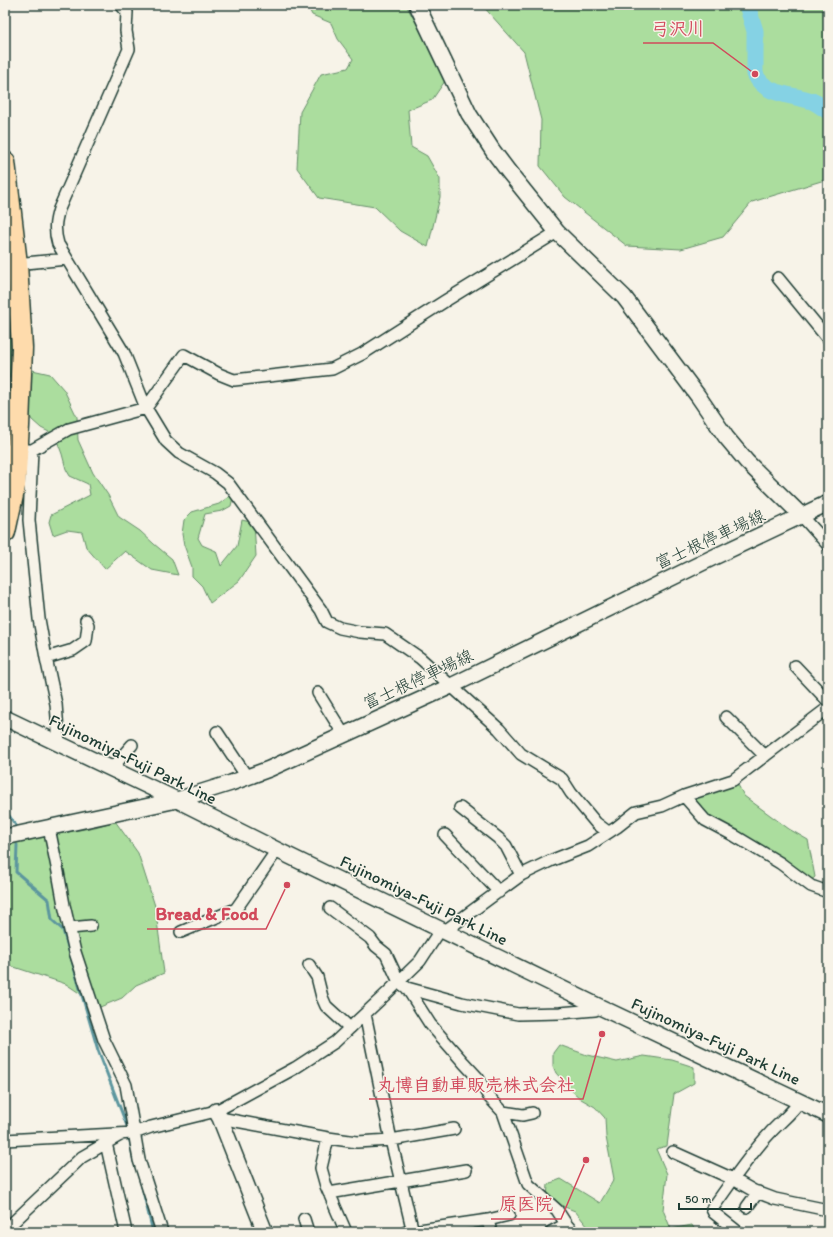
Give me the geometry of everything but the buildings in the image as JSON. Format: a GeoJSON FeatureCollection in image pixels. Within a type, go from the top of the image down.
{"type":"FeatureCollection","features":[{"type":"Feature","properties":{"kind":"highway"},"geometry":{"type":"LineString","coordinates":[[5,162],[11,264],[22,348],[15,486],[5,532]]}},
{"type":"Feature","properties":{"kind":"main road"},"geometry":{"type":"LineString","coordinates":[[417,5],[469,114],[508,172],[557,232],[624,297],[726,437],[747,462],[802,516]]}},
{"type":"Feature","properties":{"kind":"main road","name":"富士根停車場線"},"geometry":{"type":"LineString","coordinates":[[5,837],[177,800],[269,770],[451,686],[828,503]]}},
{"type":"Feature","properties":{"kind":"main road","name":"Fujinomiya-Fuji Park Line"},"geometry":{"type":"LineString","coordinates":[[5,718],[177,800],[600,1007],[828,1115]]}},
{"type":"Feature","properties":{"kind":"main road"},"geometry":{"type":"LineString","coordinates":[[218,1115],[265,1232]]}},
{"type":"Feature","properties":{"kind":"street"},"geometry":{"type":"LineString","coordinates":[[121,5],[127,12],[126,31],[128,49],[59,209],[55,221],[55,233],[58,244],[124,354],[146,408],[166,441],[179,453],[215,473],[228,483],[321,610],[327,622],[340,628],[360,632],[385,634],[420,658],[499,729],[521,754],[562,779],[571,793],[596,823],[608,832]]}},
{"type":"Feature","properties":{"kind":"street"},"geometry":{"type":"LineString","coordinates":[[59,744],[56,704],[46,658],[40,619],[29,520],[18,450],[69,429],[146,408],[184,355],[219,374],[234,380],[332,370],[362,354],[557,232]]}},
{"type":"Feature","properties":{"kind":"street"},"geometry":{"type":"LineString","coordinates":[[11,264],[67,259]]}},
{"type":"Feature","properties":{"kind":"street"},"geometry":{"type":"LineString","coordinates":[[778,278],[828,340]]}},
{"type":"Feature","properties":{"kind":"street"},"geometry":{"type":"LineString","coordinates":[[802,516],[828,545]]}},
{"type":"Feature","properties":{"kind":"street"},"geometry":{"type":"LineString","coordinates":[[46,658],[72,650],[86,640],[88,625],[86,620]]}},
{"type":"Feature","properties":{"kind":"street"},"geometry":{"type":"LineString","coordinates":[[795,666],[828,701]]}},
{"type":"Feature","properties":{"kind":"street"},"geometry":{"type":"LineString","coordinates":[[318,692],[344,735]]}},
{"type":"Feature","properties":{"kind":"street"},"geometry":{"type":"LineString","coordinates":[[5,1230],[82,1157],[99,1149],[106,1143],[129,1133],[151,1127],[218,1115],[335,1042],[365,1014],[403,985],[443,930],[499,892],[521,875],[550,860],[588,846],[636,812],[662,806],[684,796],[733,780],[828,708]]}},
{"type":"Feature","properties":{"kind":"street"},"geometry":{"type":"LineString","coordinates":[[726,718],[764,756]]}},
{"type":"Feature","properties":{"kind":"street"},"geometry":{"type":"LineString","coordinates":[[217,732],[247,778]]}},
{"type":"Feature","properties":{"kind":"street"},"geometry":{"type":"LineString","coordinates":[[111,769],[132,745]]}},
{"type":"Feature","properties":{"kind":"street"},"geometry":{"type":"LineString","coordinates":[[684,796],[705,820],[780,863],[811,886],[828,892]]}},
{"type":"Feature","properties":{"kind":"street"},"geometry":{"type":"LineString","coordinates":[[460,808],[506,846],[521,875]]}},
{"type":"Feature","properties":{"kind":"street"},"geometry":{"type":"LineString","coordinates":[[49,828],[75,952],[104,1040],[126,1084],[129,1133],[162,1232]]}},
{"type":"Feature","properties":{"kind":"street"},"geometry":{"type":"LineString","coordinates":[[445,835],[499,892]]}},
{"type":"Feature","properties":{"kind":"street"},"geometry":{"type":"LineString","coordinates":[[181,932],[236,910],[277,850]]}},
{"type":"Feature","properties":{"kind":"street"},"geometry":{"type":"LineString","coordinates":[[330,908],[370,938],[376,946],[386,954],[403,985],[430,1024],[478,1078],[489,1097],[503,1112],[528,1184],[556,1210],[569,1228],[551,1232]]}},
{"type":"Feature","properties":{"kind":"street"},"geometry":{"type":"LineString","coordinates":[[70,928],[90,926]]}},
{"type":"Feature","properties":{"kind":"street"},"geometry":{"type":"LineString","coordinates":[[309,965],[317,977],[326,1006],[350,1028]]}},
{"type":"Feature","properties":{"kind":"street"},"geometry":{"type":"LineString","coordinates":[[403,985],[462,1003],[518,1014],[560,1014],[595,1010],[600,1007]]}},
{"type":"Feature","properties":{"kind":"street"},"geometry":{"type":"LineString","coordinates":[[365,1014],[411,1232],[488,1220],[509,1215]]}},
{"type":"Feature","properties":{"kind":"street"},"geometry":{"type":"LineString","coordinates":[[738,1232],[714,1213],[712,1209],[771,1132],[800,1101]]}},
{"type":"Feature","properties":{"kind":"street"},"geometry":{"type":"LineString","coordinates":[[503,1112],[523,1115],[532,1113]]}},
{"type":"Feature","properties":{"kind":"street"},"geometry":{"type":"LineString","coordinates":[[218,1115],[328,1138],[357,1142],[391,1140],[454,1129]]}},
{"type":"Feature","properties":{"kind":"street"},"geometry":{"type":"LineString","coordinates":[[5,1140],[129,1133]]}},
{"type":"Feature","properties":{"kind":"street"},"geometry":{"type":"LineString","coordinates":[[328,1138],[321,1168],[329,1193],[346,1232]]}},
{"type":"Feature","properties":{"kind":"street"},"geometry":{"type":"LineString","coordinates":[[106,1143],[126,1232]]}},
{"type":"Feature","properties":{"kind":"street"},"geometry":{"type":"LineString","coordinates":[[673,1152],[774,1199],[828,1210]]}},
{"type":"Feature","properties":{"kind":"street"},"geometry":{"type":"LineString","coordinates":[[329,1193],[466,1170]]}},
{"type":"Feature","properties":{"kind":"street"},"geometry":{"type":"LineString","coordinates":[[747,1207],[758,1192]]}},
{"type":"Feature","properties":{"kind":"street"},"geometry":{"type":"LineString","coordinates":[[304,1219],[308,1232]]}},
{"type":"Feature","properties":{"kind":"street"},"geometry":{"type":"LineString","coordinates":[[488,1220],[491,1232]]}},
{"type":"Feature","properties":{"kind":"green space"},"geometry":{"type":"Polygon","coordinates":[[[307,5],[406,5],[447,78],[432,100],[408,110],[411,147],[427,156],[440,179],[440,197],[428,247],[400,231],[375,207],[319,198],[297,168],[300,112],[321,74],[348,68],[353,59],[338,39],[331,23],[312,15],[307,5]]]}},
{"type":"Feature","properties":{"kind":"green space"},"geometry":{"type":"Polygon","coordinates":[[[482,5],[828,5],[828,179],[752,202],[723,237],[681,249],[627,246],[565,197],[540,166],[541,120],[524,52],[482,5]]]}},
{"type":"Feature","properties":{"kind":"green space"},"geometry":{"type":"Polygon","coordinates":[[[5,328],[28,369],[50,374],[64,390],[77,417],[78,440],[93,473],[108,495],[119,517],[140,531],[172,559],[178,575],[152,570],[125,551],[105,569],[86,547],[82,532],[67,530],[53,535],[49,522],[51,515],[90,495],[88,484],[70,476],[66,469],[55,435],[41,428],[32,420],[13,386],[5,366],[5,328]]]}},
{"type":"Feature","properties":{"kind":"green space"},"geometry":{"type":"Polygon","coordinates":[[[234,493],[231,506],[222,511],[205,514],[198,538],[202,545],[216,551],[221,566],[237,546],[242,520],[254,523],[256,556],[239,581],[210,603],[202,586],[192,576],[192,567],[184,545],[182,534],[184,520],[192,512],[219,504],[234,493]]]}},
{"type":"Feature","properties":{"kind":"green space"},"geometry":{"type":"Polygon","coordinates":[[[737,783],[744,796],[789,829],[808,840],[815,877],[809,882],[706,814],[692,798],[737,783]]]}},
{"type":"Feature","properties":{"kind":"green space"},"geometry":{"type":"Polygon","coordinates":[[[115,821],[138,853],[155,906],[164,973],[136,985],[122,998],[100,1007],[66,984],[11,966],[5,967],[5,844],[95,827],[115,821]]]}},
{"type":"Feature","properties":{"kind":"green space"},"geometry":{"type":"Polygon","coordinates":[[[559,1045],[587,1055],[617,1062],[644,1056],[672,1060],[694,1067],[694,1083],[674,1094],[667,1146],[656,1149],[667,1174],[663,1210],[671,1229],[692,1225],[696,1232],[590,1232],[588,1227],[575,1211],[547,1200],[548,1184],[561,1179],[600,1203],[614,1179],[606,1137],[605,1118],[595,1107],[581,1099],[572,1091],[556,1073],[553,1066],[553,1053],[559,1045]]]}},
{"type":"Feature","properties":{"kind":"waterway"},"geometry":{"type":"LineString","coordinates":[[747,5],[755,31],[755,74],[760,81],[765,87],[780,93],[812,101],[828,111]]}},
{"type":"Feature","properties":{"kind":"waterway"},"geometry":{"type":"LineString","coordinates":[[5,810],[17,827]]}},
{"type":"Feature","properties":{"kind":"waterway"},"geometry":{"type":"LineString","coordinates":[[17,845],[16,872],[49,900],[52,920],[63,930],[98,1050],[128,1131]]}},
{"type":"Feature","properties":{"kind":"waterway"},"geometry":{"type":"LineString","coordinates":[[129,1136],[134,1162]]}},
{"type":"Feature","properties":{"kind":"waterway"},"geometry":{"type":"LineString","coordinates":[[141,1183],[153,1232]]}},
{"type":"Feature","properties":{"kind":"place","name":"弓沢川"},"geometry":{"type":"Point","coordinates":[755,74]}},
{"type":"Feature","properties":{"kind":"place","name":"Bread & Food"},"geometry":{"type":"Point","coordinates":[287,885]}},
{"type":"Feature","properties":{"kind":"place","name":"丸博自動車販売株式会社"},"geometry":{"type":"Point","coordinates":[602,1034]}},
{"type":"Feature","properties":{"kind":"place","name":"原医院"},"geometry":{"type":"Point","coordinates":[586,1160]}}]}
